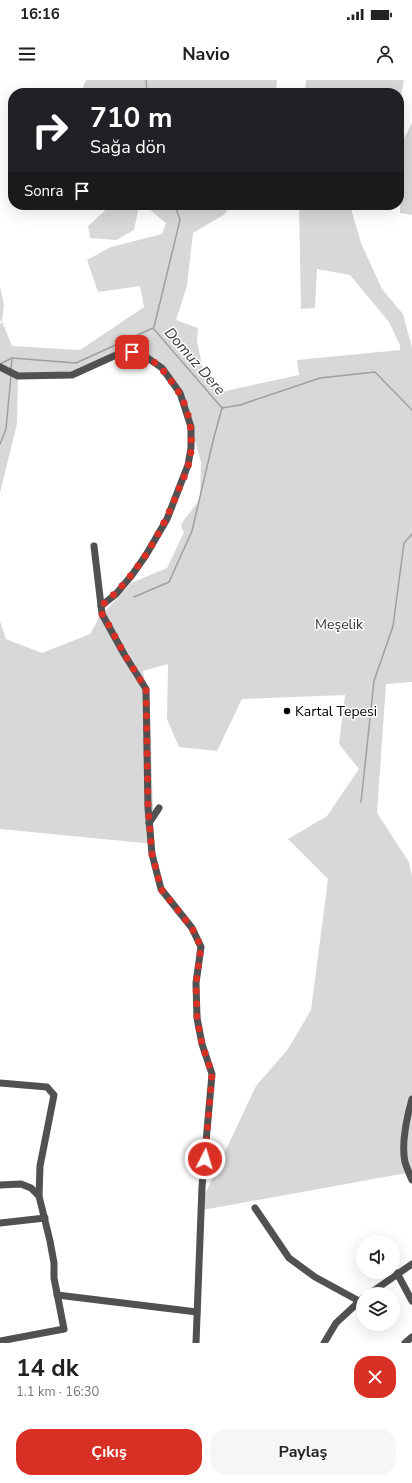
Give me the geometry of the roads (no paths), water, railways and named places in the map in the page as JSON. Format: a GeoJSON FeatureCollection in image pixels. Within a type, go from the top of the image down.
{"type":"FeatureCollection","features":[{"type":"Feature","properties":{"kind":"street"},"geometry":{"type":"LineString","coordinates":[[0,367],[18,376],[72,375],[114,356],[132,352],[142,354],[162,368],[180,393],[191,427],[192,448],[188,465],[167,519],[146,555],[116,594],[101,606]]}},
{"type":"Feature","properties":{"kind":"street"},"geometry":{"type":"LineString","coordinates":[[94,546],[102,614],[124,654],[146,689],[149,823],[152,854],[161,889],[192,928],[201,947],[196,983],[197,1018],[202,1044],[212,1074],[202,1187],[196,1343]]}},
{"type":"Feature","properties":{"kind":"street"},"geometry":{"type":"LineString","coordinates":[[149,823],[159,808]]}},
{"type":"Feature","properties":{"kind":"street"},"geometry":{"type":"LineString","coordinates":[[0,1083],[47,1087],[54,1095],[40,1166],[39,1196],[54,1263],[54,1278],[64,1329],[0,1341]]}},
{"type":"Feature","properties":{"kind":"street"},"geometry":{"type":"LineString","coordinates":[[412,1099],[404,1143],[405,1162],[412,1180]]}},
{"type":"Feature","properties":{"kind":"street"},"geometry":{"type":"LineString","coordinates":[[0,1185],[21,1184],[31,1188],[39,1196]]}},
{"type":"Feature","properties":{"kind":"street"},"geometry":{"type":"LineString","coordinates":[[255,1208],[289,1258],[315,1277],[356,1298]]}},
{"type":"Feature","properties":{"kind":"street"},"geometry":{"type":"LineString","coordinates":[[0,1223],[45,1218]]}},
{"type":"Feature","properties":{"kind":"street"},"geometry":{"type":"LineString","coordinates":[[400,1272],[412,1264]]}},
{"type":"Feature","properties":{"kind":"street"},"geometry":{"type":"LineString","coordinates":[[379,1287],[390,1279]]}},
{"type":"Feature","properties":{"kind":"street"},"geometry":{"type":"LineString","coordinates":[[400,1279],[412,1300]]}},
{"type":"Feature","properties":{"kind":"street"},"geometry":{"type":"LineString","coordinates":[[57,1295],[197,1312]]}},
{"type":"Feature","properties":{"kind":"street"},"geometry":{"type":"LineString","coordinates":[[324,1343],[336,1324],[356,1305]]}},
{"type":"Feature","properties":{"kind":"street"},"geometry":{"type":"LineString","coordinates":[[405,1343],[412,1337]]}},
{"type":"Feature","properties":{"kind":"waterway"},"geometry":{"type":"LineString","coordinates":[[146,80],[147,88]]}},
{"type":"Feature","properties":{"kind":"waterway"},"geometry":{"type":"LineString","coordinates":[[154,327],[180,220],[177,210]]}},
{"type":"Feature","properties":{"kind":"waterway","name":"Domuz Dere"},"geometry":{"type":"LineString","coordinates":[[0,364],[12,358],[76,363],[153,328],[222,408],[240,405],[320,378],[375,372],[412,410]]}},
{"type":"Feature","properties":{"kind":"waterway"},"geometry":{"type":"LineString","coordinates":[[11,369],[12,359]]}},
{"type":"Feature","properties":{"kind":"waterway"},"geometry":{"type":"LineString","coordinates":[[0,444],[6,429],[11,375]]}},
{"type":"Feature","properties":{"kind":"waterway"},"geometry":{"type":"LineString","coordinates":[[134,597],[169,582],[192,531],[222,408]]}},
{"type":"Feature","properties":{"kind":"waterway"},"geometry":{"type":"LineString","coordinates":[[361,802],[374,681],[393,626],[404,543],[412,534]]}},
{"type":"Feature","properties":{"kind":"place","name":"Kartal Tepesi"},"geometry":{"type":"Point","coordinates":[287,711]}},
{"type":"Feature","properties":{"kind":"park label","name":"Meşelik"},"geometry":{"type":"Point","coordinates":[339,624]}}]}
